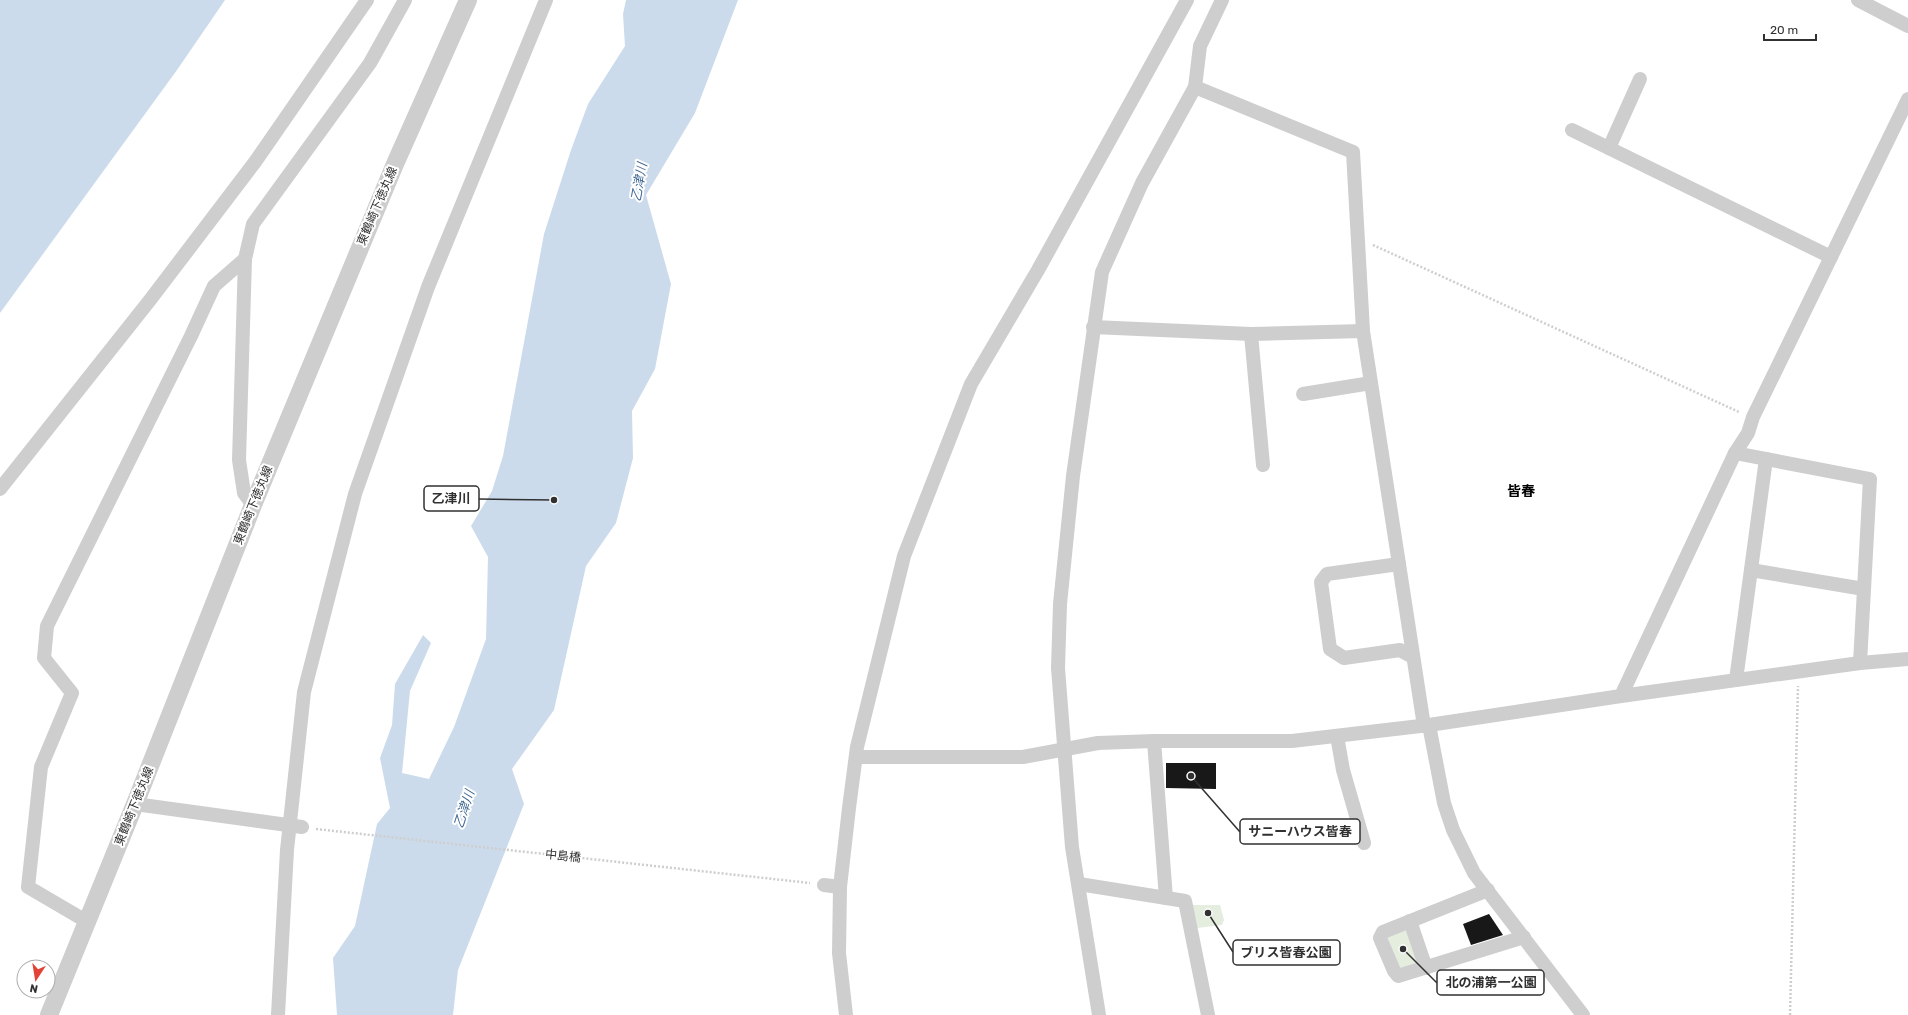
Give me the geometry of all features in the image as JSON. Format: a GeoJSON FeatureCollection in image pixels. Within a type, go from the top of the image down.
{"type":"FeatureCollection","features":[{"type":"Feature","properties":{"kind":"street"},"geometry":{"type":"LineString","coordinates":[[0,490],[136,318],[255,162],[367,0]]}},
{"type":"Feature","properties":{"kind":"street"},"geometry":{"type":"LineString","coordinates":[[253,505],[244,493],[239,460],[245,259],[253,224],[370,63],[405,0]]}},
{"type":"Feature","properties":{"kind":"street","name":"東鶴崎下徳丸線"},"geometry":{"type":"LineString","coordinates":[[49,1015],[86,920],[135,804],[253,505],[395,164],[468,0]]}},
{"type":"Feature","properties":{"kind":"street"},"geometry":{"type":"LineString","coordinates":[[278,1015],[296,827],[304,692],[355,494],[428,287],[546,0]]}},
{"type":"Feature","properties":{"kind":"street"},"geometry":{"type":"LineString","coordinates":[[846,1015],[839,953],[840,887],[856,757],[859,739],[904,556],[971,384],[1042,263],[1186,0]]}},
{"type":"Feature","properties":{"kind":"street"},"geometry":{"type":"LineString","coordinates":[[1099,1015],[1072,847],[1063,749],[1058,668],[1060,604],[1073,476],[1102,272],[1142,183],[1195,87],[1200,46],[1222,0]]}},
{"type":"Feature","properties":{"kind":"street"},"geometry":{"type":"LineString","coordinates":[[1858,0],[1908,26]]}},
{"type":"Feature","properties":{"kind":"street"},"geometry":{"type":"LineString","coordinates":[[1609,148],[1640,79]]}},
{"type":"Feature","properties":{"kind":"street"},"geometry":{"type":"LineString","coordinates":[[1195,87],[1353,152],[1363,331],[1413,657],[1426,726],[1440,787],[1453,830],[1474,873],[1584,1015]]}},
{"type":"Feature","properties":{"kind":"street"},"geometry":{"type":"LineString","coordinates":[[1621,696],[1735,453],[1748,433],[1752,417],[1908,99]]}},
{"type":"Feature","properties":{"kind":"street"},"geometry":{"type":"LineString","coordinates":[[1572,130],[1831,257]]}},
{"type":"Feature","properties":{"kind":"street"},"geometry":{"type":"LineString","coordinates":[[86,920],[28,887],[41,767],[72,693],[44,658],[47,626],[191,336],[214,286],[245,259]]}},
{"type":"Feature","properties":{"kind":"street"},"geometry":{"type":"LineString","coordinates":[[1093,327],[1251,334],[1363,331]]}},
{"type":"Feature","properties":{"kind":"street"},"geometry":{"type":"LineString","coordinates":[[1251,334],[1263,465]]}},
{"type":"Feature","properties":{"kind":"street"},"geometry":{"type":"LineString","coordinates":[[1303,394],[1371,384]]}},
{"type":"Feature","properties":{"kind":"street"},"geometry":{"type":"LineString","coordinates":[[1735,453],[1870,479],[1860,663]]}},
{"type":"Feature","properties":{"kind":"street"},"geometry":{"type":"LineString","coordinates":[[1736,680],[1766,459]]}},
{"type":"Feature","properties":{"kind":"street"},"geometry":{"type":"LineString","coordinates":[[1399,564],[1327,574],[1321,582],[1330,649],[1344,658],[1400,650],[1413,657]]}},
{"type":"Feature","properties":{"kind":"street"},"geometry":{"type":"LineString","coordinates":[[1751,570],[1864,589]]}},
{"type":"Feature","properties":{"kind":"street"},"geometry":{"type":"LineString","coordinates":[[856,757],[1022,757],[1098,743],[1154,740],[1292,741],[1426,726],[1621,696],[1860,663],[1908,658]]}},
{"type":"Feature","properties":{"kind":"street"},"geometry":{"type":"LineString","coordinates":[[1337,736],[1343,770],[1364,843]]}},
{"type":"Feature","properties":{"kind":"street"},"geometry":{"type":"LineString","coordinates":[[1154,740],[1166,898]]}},
{"type":"Feature","properties":{"kind":"street"},"geometry":{"type":"LineString","coordinates":[[135,804],[296,827]]}},
{"type":"Feature","properties":{"kind":"street"},"geometry":{"type":"LineString","coordinates":[[1079,884],[1185,901],[1208,1015]]}},
{"type":"Feature","properties":{"kind":"street"},"geometry":{"type":"LineString","coordinates":[[824,885],[840,887]]}},
{"type":"Feature","properties":{"kind":"street"},"geometry":{"type":"LineString","coordinates":[[1488,890],[1383,932],[1380,938],[1394,971],[1398,976],[1524,937]]}},
{"type":"Feature","properties":{"kind":"street"},"geometry":{"type":"LineString","coordinates":[[1410,921],[1426,968]]}},
{"type":"Feature","properties":{"kind":"path"},"geometry":{"type":"LineString","coordinates":[[1359,238],[1729,409],[1752,417]]}},
{"type":"Feature","properties":{"kind":"path"},"geometry":{"type":"LineString","coordinates":[[1790,1015],[1798,672]]}},
{"type":"Feature","properties":{"kind":"path","name":"中島橋"},"geometry":{"type":"LineString","coordinates":[[296,827],[824,885]]}},
{"type":"Feature","properties":{"kind":"shaded area"},"geometry":{"type":"Polygon","coordinates":[[[1192,905],[1220,905],[1224,920],[1222,925],[1197,928],[1192,905]]]}},
{"type":"Feature","properties":{"kind":"shaded area"},"geometry":{"type":"Polygon","coordinates":[[[1404,930],[1409,933],[1418,960],[1416,966],[1404,969],[1398,967],[1387,936],[1404,930]]]}},
{"type":"Feature","properties":{"kind":"water"},"geometry":{"type":"Polygon","coordinates":[[[0,0],[225,0],[177,70],[0,313],[0,0]]]}},
{"type":"Feature","properties":{"kind":"water"},"geometry":{"type":"Polygon","coordinates":[[[626,0],[738,0],[695,113],[646,195],[671,284],[655,369],[632,411],[633,458],[616,523],[586,566],[554,710],[512,769],[524,804],[458,970],[453,1015],[337,1015],[333,958],[355,926],[377,824],[390,808],[380,758],[392,725],[395,684],[423,635],[431,643],[410,691],[402,773],[429,779],[454,727],[486,639],[488,557],[471,526],[492,491],[503,456],[544,234],[571,150],[588,104],[625,46],[623,14],[626,0]]]}},
{"type":"Feature","properties":{"kind":"building"},"geometry":{"type":"Polygon","coordinates":[[[1166,763],[1216,763],[1216,789],[1166,788],[1166,763]]]}},
{"type":"Feature","properties":{"kind":"building"},"geometry":{"type":"Polygon","coordinates":[[[1489,914],[1503,935],[1471,945],[1463,924],[1489,914]]]}},
{"type":"Feature","properties":{"kind":"place","name":"乙津川"},"geometry":{"type":"Point","coordinates":[554,500]}},
{"type":"Feature","properties":{"kind":"place","name":"サニーハウス皆春"},"geometry":{"type":"Point","coordinates":[1191,776]}},
{"type":"Feature","properties":{"kind":"place","name":"ブリス皆春公園"},"geometry":{"type":"Point","coordinates":[1208,913]}},
{"type":"Feature","properties":{"kind":"place","name":"北の浦第一公園"},"geometry":{"type":"Point","coordinates":[1403,949]}},
{"type":"Feature","properties":{"kind":"district","name":"皆春"},"geometry":{"type":"Point","coordinates":[1521,491]}}]}
